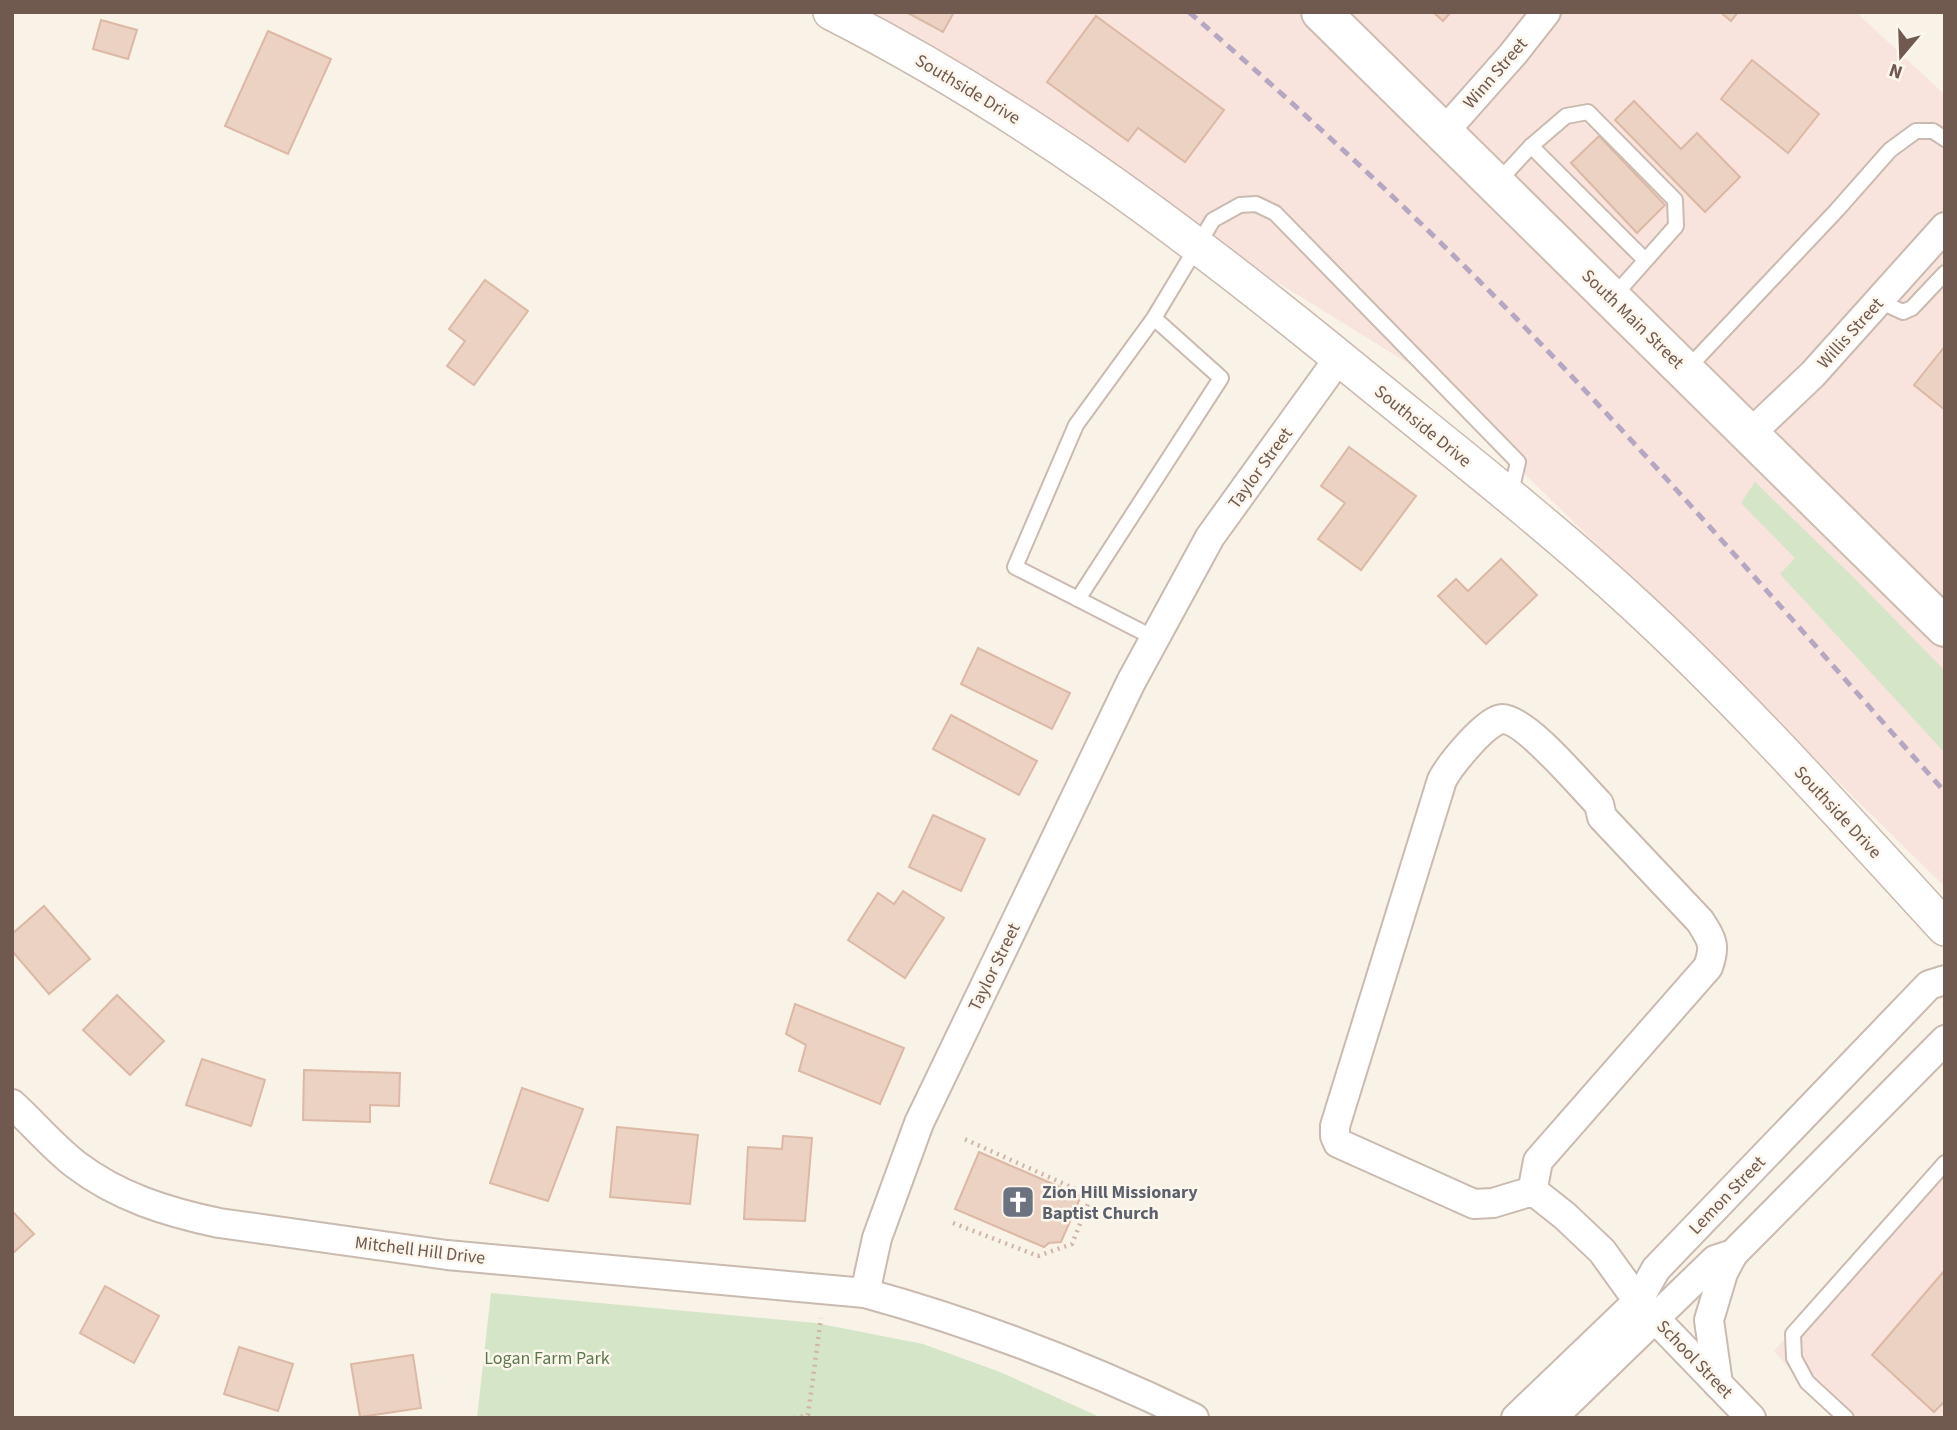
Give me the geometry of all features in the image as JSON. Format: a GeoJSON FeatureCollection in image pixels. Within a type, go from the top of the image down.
{"type":"FeatureCollection","features":[{"type":"Feature","properties":{"kind":"main road","name":"South Main Street"},"geometry":{"type":"LineString","coordinates":[[1321,12],[1945,627]]}},
{"type":"Feature","properties":{"kind":"street","name":"Southside Drive"},"geometry":{"type":"LineString","coordinates":[[831,12],[916,57],[1046,136],[1197,245],[1339,358],[1633,603],[1812,783],[1945,928]]}},
{"type":"Feature","properties":{"kind":"street","name":"Winn Street"},"geometry":{"type":"LineString","coordinates":[[1443,134],[1546,12]]}},
{"type":"Feature","properties":{"kind":"street","name":"Willis Street"},"geometry":{"type":"LineString","coordinates":[[1750,434],[1813,373],[1945,227]]}},
{"type":"Feature","properties":{"kind":"street","name":"Taylor Street"},"geometry":{"type":"LineString","coordinates":[[865,1293],[877,1238],[919,1123],[1154,638],[1210,537],[1339,358]]}},
{"type":"Feature","properties":{"kind":"street"},"geometry":{"type":"LineString","coordinates":[[1501,719],[1527,730],[1599,804],[1602,817],[1700,921],[1713,941],[1709,967],[1538,1161],[1532,1193],[1493,1203],[1474,1204],[1338,1143],[1335,1136],[1335,1126],[1442,780],[1491,722],[1501,719]]}},
{"type":"Feature","properties":{"kind":"street","name":"Lemon Street"},"geometry":{"type":"LineString","coordinates":[[1552,1418],[1646,1310],[1656,1269],[1929,985],[1945,980]]}},
{"type":"Feature","properties":{"kind":"street","name":"Lemon Street"},"geometry":{"type":"LineString","coordinates":[[1517,1418],[1646,1310],[1715,1260],[1733,1254],[1945,1040]]}},
{"type":"Feature","properties":{"kind":"street","name":"Mitchell Hill Drive"},"geometry":{"type":"LineString","coordinates":[[12,1104],[74,1163],[106,1186],[141,1202],[181,1215],[219,1223],[447,1255],[865,1293]]}},
{"type":"Feature","properties":{"kind":"street","name":"School Street"},"geometry":{"type":"LineString","coordinates":[[1532,1193],[1565,1216],[1602,1251],[1646,1310],[1751,1418]]}},
{"type":"Feature","properties":{"kind":"street"},"geometry":{"type":"LineString","coordinates":[[1718,1384],[1709,1320],[1723,1273],[1733,1254]]}},
{"type":"Feature","properties":{"kind":"street"},"geometry":{"type":"LineString","coordinates":[[865,1293],[913,1306],[1035,1350],[1194,1418]]}},
{"type":"Feature","properties":{"kind":"lane"},"geometry":{"type":"LineString","coordinates":[[1495,185],[1531,146],[1566,116],[1588,112],[1675,200],[1676,226],[1612,298]]}},
{"type":"Feature","properties":{"kind":"lane"},"geometry":{"type":"LineString","coordinates":[[1686,370],[1891,150],[1916,131],[1933,131],[1945,139]]}},
{"type":"Feature","properties":{"kind":"lane"},"geometry":{"type":"LineString","coordinates":[[1531,146],[1645,260]]}},
{"type":"Feature","properties":{"kind":"lane"},"geometry":{"type":"LineString","coordinates":[[1154,638],[1015,567],[1076,425],[1154,318],[1213,220],[1240,205],[1256,204],[1275,213],[1518,462],[1509,498]]}},
{"type":"Feature","properties":{"kind":"lane"},"geometry":{"type":"LineString","coordinates":[[1879,301],[1903,312],[1912,309],[1945,273]]}},
{"type":"Feature","properties":{"kind":"lane"},"geometry":{"type":"LineString","coordinates":[[1078,599],[1221,378],[1154,318]]}},
{"type":"Feature","properties":{"kind":"lane"},"geometry":{"type":"LineString","coordinates":[[1846,1418],[1807,1382],[1794,1358],[1793,1335],[1945,1163]]}},
{"type":"Feature","properties":{"kind":"path"},"geometry":{"type":"LineString","coordinates":[[953,1223],[1038,1256],[1072,1244],[1091,1196],[962,1138]]}},
{"type":"Feature","properties":{"kind":"path"},"geometry":{"type":"LineString","coordinates":[[794,1418],[808,1415],[821,1316]]}},
{"type":"Feature","properties":{"kind":"shaded area"},"geometry":{"type":"Polygon","coordinates":[[[815,12],[1856,12],[1945,95],[1945,887],[1419,370],[928,66],[815,12]]]}},
{"type":"Feature","properties":{"kind":"shaded area"},"geometry":{"type":"Polygon","coordinates":[[[1945,1160],[1945,1418],[1834,1418],[1774,1351],[1945,1160]]]}},
{"type":"Feature","properties":{"kind":"green space"},"geometry":{"type":"Polygon","coordinates":[[[1755,482],[1945,671],[1945,753],[1780,574],[1795,558],[1741,503],[1755,482]]]}},
{"type":"Feature","properties":{"kind":"green space","name":"Logan Farm Park"},"geometry":{"type":"Polygon","coordinates":[[[491,1293],[816,1323],[923,1344],[1000,1372],[1102,1418],[477,1418],[491,1293]]]}},
{"type":"Feature","properties":{"kind":"building"},"geometry":{"type":"Polygon","coordinates":[[[906,12],[954,12],[943,32],[906,12]]]}},
{"type":"Feature","properties":{"kind":"building"},"geometry":{"type":"Polygon","coordinates":[[[1433,12],[1451,12],[1443,21],[1433,12]]]}},
{"type":"Feature","properties":{"kind":"building"},"geometry":{"type":"Polygon","coordinates":[[[1720,12],[1738,12],[1731,21],[1720,12]]]}},
{"type":"Feature","properties":{"kind":"building"},"geometry":{"type":"Polygon","coordinates":[[[1096,16],[1224,110],[1185,162],[1138,128],[1128,141],[1047,82],[1096,16]]]}},
{"type":"Feature","properties":{"kind":"building"},"geometry":{"type":"Polygon","coordinates":[[[101,20],[137,30],[128,59],[93,49],[101,20]]]}},
{"type":"Feature","properties":{"kind":"building"},"geometry":{"type":"Polygon","coordinates":[[[268,31],[331,59],[288,154],[225,126],[268,31]]]}},
{"type":"Feature","properties":{"kind":"building"},"geometry":{"type":"Polygon","coordinates":[[[1752,60],[1819,114],[1788,153],[1721,99],[1752,60]]]}},
{"type":"Feature","properties":{"kind":"building"},"geometry":{"type":"Polygon","coordinates":[[[1634,101],[1681,149],[1697,133],[1740,177],[1705,212],[1615,120],[1634,101]]]}},
{"type":"Feature","properties":{"kind":"building"},"geometry":{"type":"Polygon","coordinates":[[[1599,136],[1665,205],[1637,233],[1571,163],[1599,136]]]}},
{"type":"Feature","properties":{"kind":"building"},"geometry":{"type":"Polygon","coordinates":[[[485,280],[528,311],[474,385],[447,366],[465,341],[449,329],[485,280]]]}},
{"type":"Feature","properties":{"kind":"building"},"geometry":{"type":"Polygon","coordinates":[[[1945,346],[1945,410],[1914,385],[1945,346]]]}},
{"type":"Feature","properties":{"kind":"building"},"geometry":{"type":"Polygon","coordinates":[[[1349,447],[1416,496],[1361,570],[1318,539],[1345,503],[1321,486],[1349,447]]]}},
{"type":"Feature","properties":{"kind":"building"},"geometry":{"type":"Polygon","coordinates":[[[1501,559],[1537,595],[1486,644],[1438,596],[1456,579],[1468,591],[1501,559]]]}},
{"type":"Feature","properties":{"kind":"building"},"geometry":{"type":"Polygon","coordinates":[[[978,648],[1070,693],[1052,729],[961,684],[978,648]]]}},
{"type":"Feature","properties":{"kind":"building"},"geometry":{"type":"Polygon","coordinates":[[[951,715],[1037,761],[1019,795],[933,749],[951,715]]]}},
{"type":"Feature","properties":{"kind":"building"},"geometry":{"type":"Polygon","coordinates":[[[933,815],[985,839],[961,891],[909,867],[933,815]]]}},
{"type":"Feature","properties":{"kind":"building"},"geometry":{"type":"Polygon","coordinates":[[[903,891],[944,918],[905,978],[848,940],[878,893],[894,904],[903,891]]]}},
{"type":"Feature","properties":{"kind":"building"},"geometry":{"type":"Polygon","coordinates":[[[44,906],[90,959],[49,994],[12,951],[12,934],[44,906]]]}},
{"type":"Feature","properties":{"kind":"building"},"geometry":{"type":"Polygon","coordinates":[[[117,995],[164,1041],[130,1075],[83,1030],[117,995]]]}},
{"type":"Feature","properties":{"kind":"building"},"geometry":{"type":"Polygon","coordinates":[[[795,1004],[904,1048],[880,1104],[799,1071],[806,1045],[786,1034],[795,1004]]]}},
{"type":"Feature","properties":{"kind":"building"},"geometry":{"type":"Polygon","coordinates":[[[202,1059],[265,1080],[251,1126],[186,1105],[202,1059]]]}},
{"type":"Feature","properties":{"kind":"building"},"geometry":{"type":"Polygon","coordinates":[[[304,1070],[400,1073],[399,1106],[370,1105],[370,1122],[303,1120],[304,1070]]]}},
{"type":"Feature","properties":{"kind":"building"},"geometry":{"type":"Polygon","coordinates":[[[522,1088],[583,1109],[548,1201],[490,1183],[522,1088]]]}},
{"type":"Feature","properties":{"kind":"building"},"geometry":{"type":"Polygon","coordinates":[[[617,1127],[698,1135],[690,1204],[610,1197],[617,1127]]]}},
{"type":"Feature","properties":{"kind":"building"},"geometry":{"type":"Polygon","coordinates":[[[783,1136],[812,1138],[805,1221],[744,1219],[748,1147],[782,1149],[783,1136]]]}},
{"type":"Feature","properties":{"kind":"building","name":"Zion Hill Missionary Baptist Church"},"geometry":{"type":"Polygon","coordinates":[[[979,1152],[1081,1196],[1061,1242],[1049,1243],[1044,1247],[955,1209],[979,1152]]]}},
{"type":"Feature","properties":{"kind":"building"},"geometry":{"type":"Polygon","coordinates":[[[12,1211],[34,1234],[12,1254],[12,1211]]]}},
{"type":"Feature","properties":{"kind":"building"},"geometry":{"type":"Polygon","coordinates":[[[1945,1270],[1945,1401],[1934,1412],[1872,1355],[1945,1270]]]}},
{"type":"Feature","properties":{"kind":"building"},"geometry":{"type":"Polygon","coordinates":[[[105,1286],[159,1316],[134,1363],[80,1333],[105,1286]]]}},
{"type":"Feature","properties":{"kind":"building"},"geometry":{"type":"Polygon","coordinates":[[[239,1347],[293,1364],[278,1411],[224,1394],[239,1347]]]}},
{"type":"Feature","properties":{"kind":"building"},"geometry":{"type":"Polygon","coordinates":[[[413,1355],[421,1408],[360,1417],[351,1364],[413,1355]]]}},
{"type":"Feature","properties":{"kind":"railway"},"geometry":{"type":"LineString","coordinates":[[1189,12],[1354,160],[1512,314],[1677,491],[1945,792]]}},
{"type":"Feature","properties":{"kind":"place","name":"Zion Hill Missionary Baptist Church"},"geometry":{"type":"Point","coordinates":[1018,1202]}}]}
